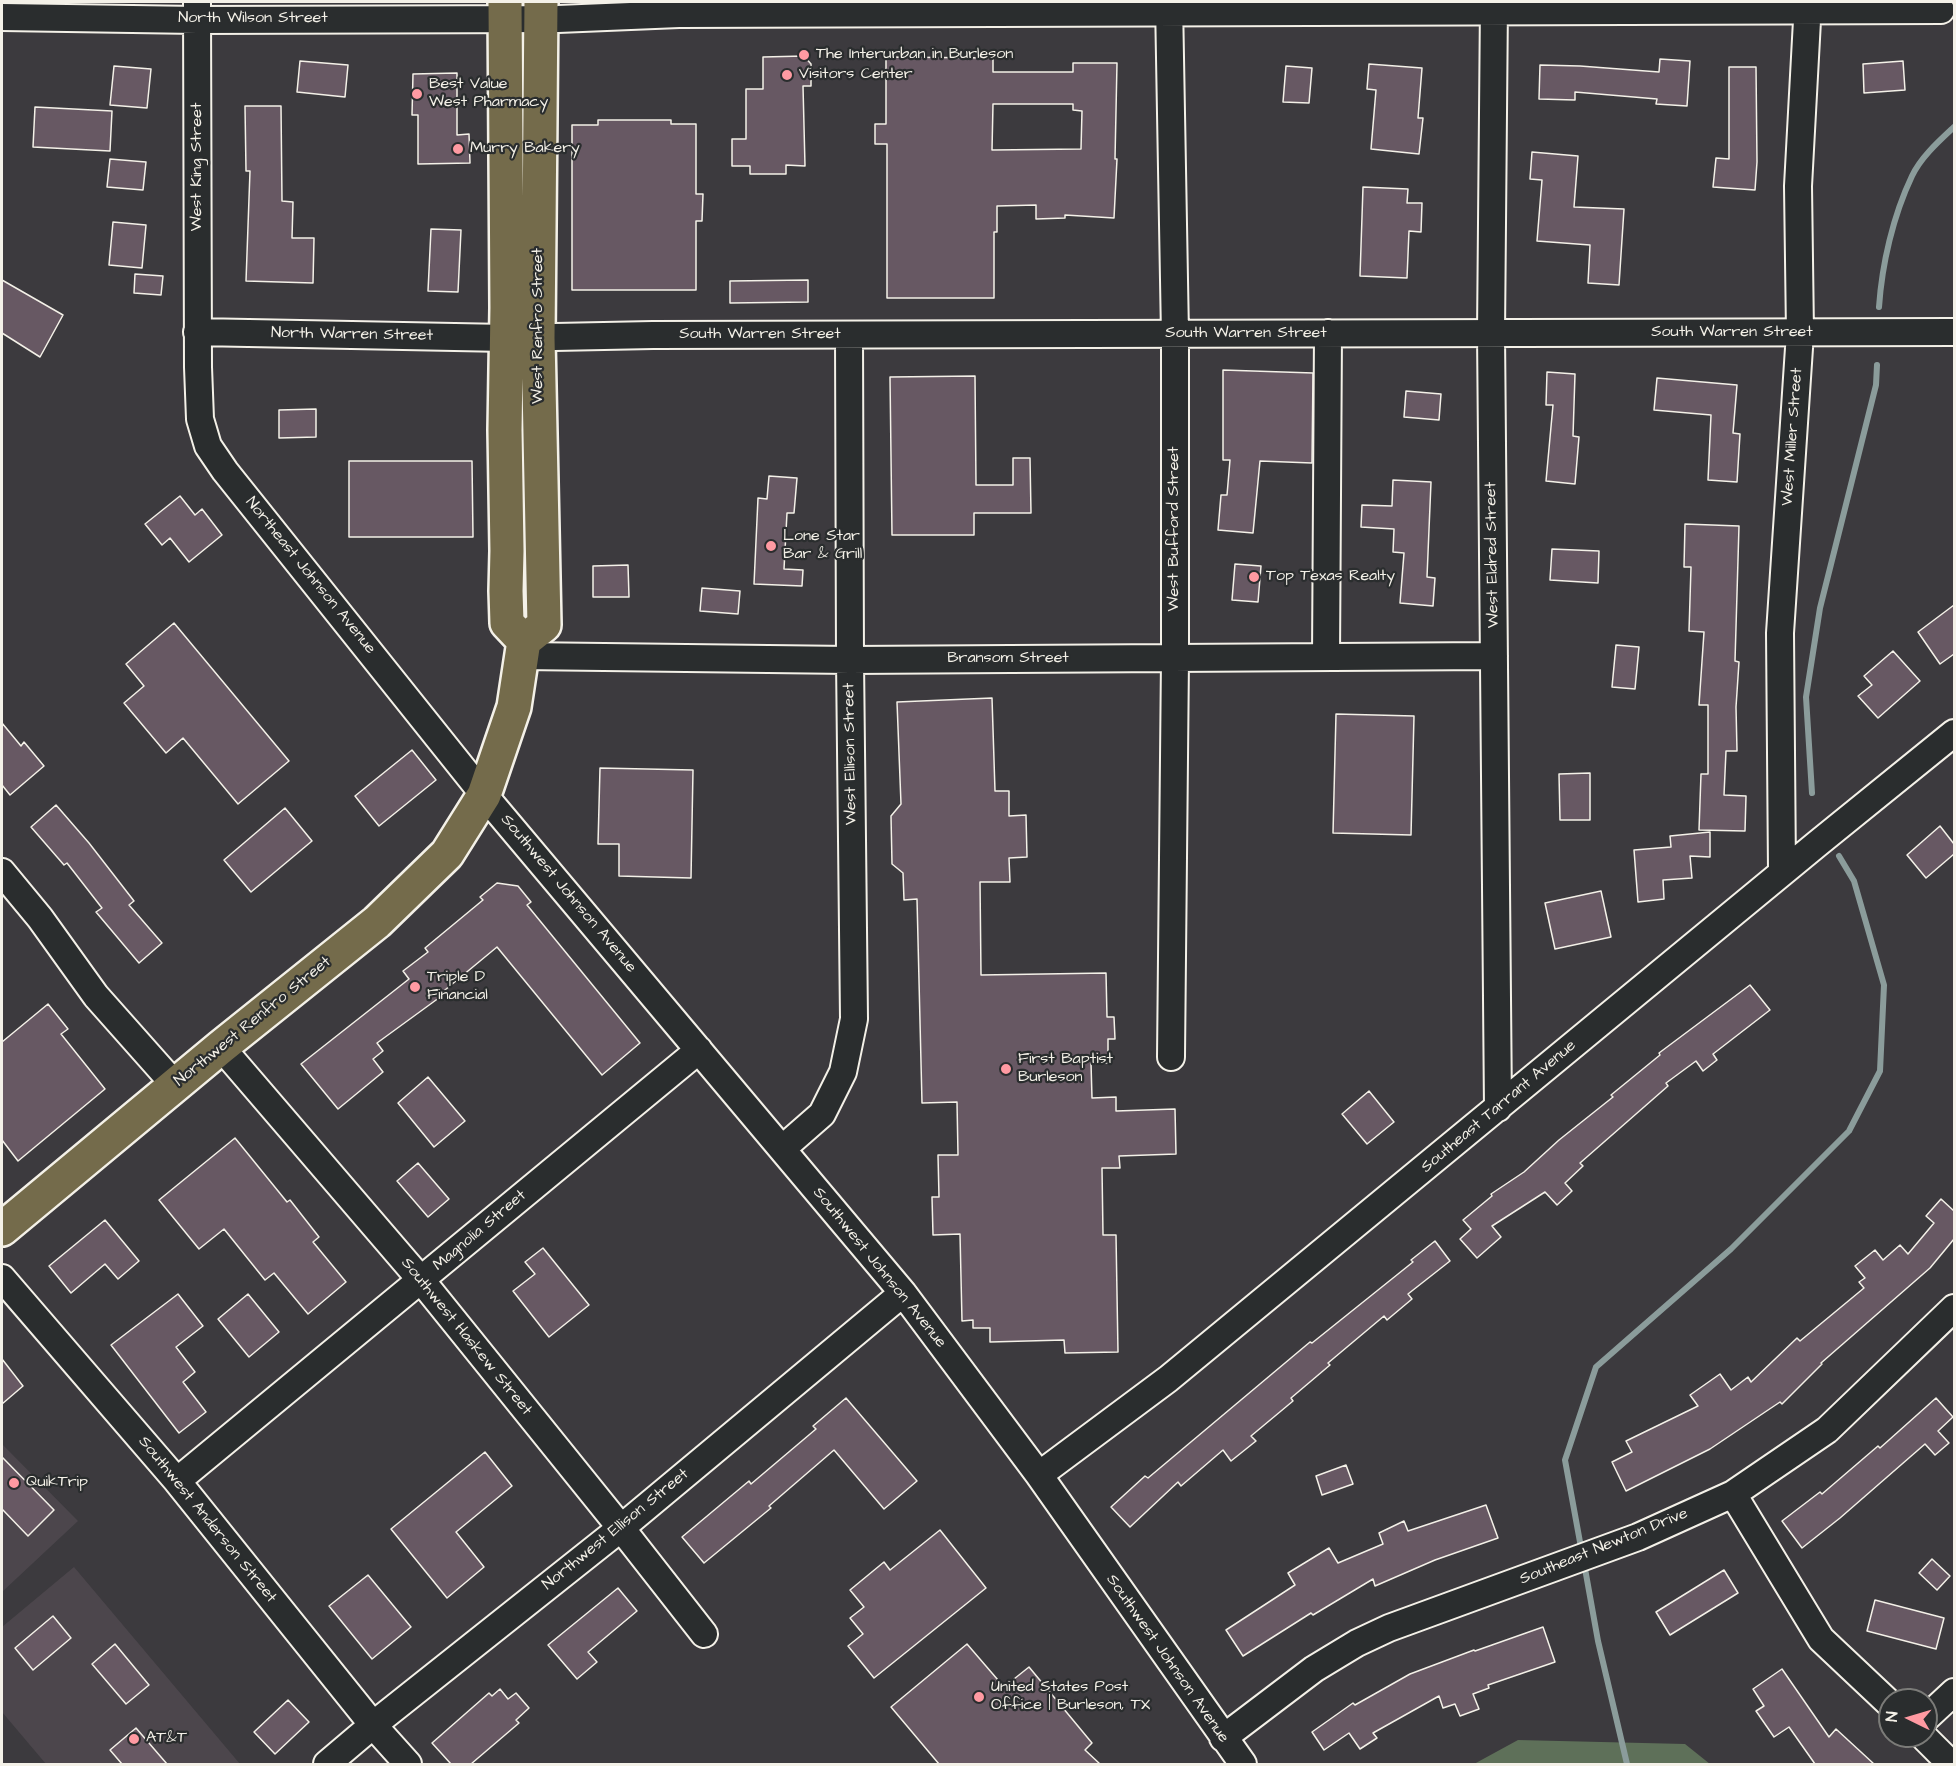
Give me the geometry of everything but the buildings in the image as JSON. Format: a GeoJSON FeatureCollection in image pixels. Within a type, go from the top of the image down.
{"type":"FeatureCollection","features":[{"type":"Feature","properties":{"kind":"main road","name":"West Renfro Street"},"geometry":{"type":"LineString","coordinates":[[505,10],[506,591],[507,623],[523,648],[544,626],[538,338],[541,10]]}},
{"type":"Feature","properties":{"kind":"main road"},"geometry":{"type":"LineString","coordinates":[[484,795],[514,707],[523,648]]}},
{"type":"Feature","properties":{"kind":"main road","name":"Northwest Renfro Street"},"geometry":{"type":"LineString","coordinates":[[2,1229],[220,1047],[377,922],[447,854],[484,795]]}},
{"type":"Feature","properties":{"kind":"street","name":"North Wilson Street"},"geometry":{"type":"LineString","coordinates":[[2,17],[197,11],[381,18],[505,10],[679,14],[848,8],[1807,6],[1941,10]]}},
{"type":"Feature","properties":{"kind":"street","name":"West Miller Street"},"geometry":{"type":"LineString","coordinates":[[1782,873],[1780,633],[1800,333],[1798,186],[1807,6]]}},
{"type":"Feature","properties":{"kind":"street","name":"West Bufford Street"},"geometry":{"type":"LineString","coordinates":[[1169,7],[1174,334],[1175,658],[1171,1057]]}},
{"type":"Feature","properties":{"kind":"street","name":"West Eldred Street"},"geometry":{"type":"LineString","coordinates":[[1495,7],[1491,333],[1498,1108]]}},
{"type":"Feature","properties":{"kind":"street","name":"West King Street"},"geometry":{"type":"LineString","coordinates":[[197,11],[197,332]]}},
{"type":"Feature","properties":{"kind":"street","name":"North Warren Street"},"geometry":{"type":"LineString","coordinates":[[197,332],[538,338]]}},
{"type":"Feature","properties":{"kind":"street","name":"Northeast Johnson Avenue"},"geometry":{"type":"LineString","coordinates":[[197,332],[200,419],[208,446],[225,471],[484,795]]}},
{"type":"Feature","properties":{"kind":"street","name":"South Warren Street"},"geometry":{"type":"LineString","coordinates":[[538,338],[1954,332]]}},
{"type":"Feature","properties":{"kind":"street"},"geometry":{"type":"LineString","coordinates":[[1326,657],[1328,333]]}},
{"type":"Feature","properties":{"kind":"street","name":"West Ellison Street"},"geometry":{"type":"LineString","coordinates":[[782,1149],[822,1114],[843,1072],[854,1019],[849,335]]}},
{"type":"Feature","properties":{"kind":"street","name":"Bransom Street"},"geometry":{"type":"LineString","coordinates":[[523,648],[850,660],[1494,656]]}},
{"type":"Feature","properties":{"kind":"street","name":"Southeast Tarrant Avenue"},"geometry":{"type":"LineString","coordinates":[[1039,1475],[1168,1379],[1954,733]]}},
{"type":"Feature","properties":{"kind":"street","name":"Southwest Johnson Avenue"},"geometry":{"type":"LineString","coordinates":[[484,795],[903,1293],[1039,1475],[1243,1764]]}},
{"type":"Feature","properties":{"kind":"street"},"geometry":{"type":"LineString","coordinates":[[2,872],[40,918],[96,996],[176,1084]]}},
{"type":"Feature","properties":{"kind":"street","name":"Southwest Haskew Street"},"geometry":{"type":"LineString","coordinates":[[220,1047],[421,1280],[704,1634]]}},
{"type":"Feature","properties":{"kind":"street","name":"Magnolia Street"},"geometry":{"type":"LineString","coordinates":[[177,1481],[699,1050]]}},
{"type":"Feature","properties":{"kind":"street","name":"Southwest Anderson Street"},"geometry":{"type":"LineString","coordinates":[[2,1278],[177,1481],[373,1725],[408,1764]]}},
{"type":"Feature","properties":{"kind":"street","name":"Northwest Ellison Street"},"geometry":{"type":"LineString","coordinates":[[327,1764],[621,1528],[903,1293]]}},
{"type":"Feature","properties":{"kind":"street","name":"Southeast Newton Drive"},"geometry":{"type":"LineString","coordinates":[[1223,1738],[1314,1669],[1389,1628],[1638,1537],[1733,1494],[1827,1430],[1954,1308]]}},
{"type":"Feature","properties":{"kind":"street"},"geometry":{"type":"LineString","coordinates":[[1733,1494],[1821,1639],[1878,1693]]}},
{"type":"Feature","properties":{"kind":"street"},"geometry":{"type":"LineString","coordinates":[[1938,1707],[1954,1692]]}},
{"type":"Feature","properties":{"kind":"street"},"geometry":{"type":"LineString","coordinates":[[1935,1748],[1950,1764]]}},
{"type":"Feature","properties":{"kind":"shaded area"},"geometry":{"type":"Polygon","coordinates":[[[2,1444],[78,1521],[2,1592],[2,1444]]]}},
{"type":"Feature","properties":{"kind":"shaded area"},"geometry":{"type":"Polygon","coordinates":[[[74,1567],[240,1764],[46,1764],[2,1712],[2,1627],[74,1567]]]}},
{"type":"Feature","properties":{"kind":"green space"},"geometry":{"type":"Polygon","coordinates":[[[1518,1740],[1685,1744],[1710,1764],[1474,1764],[1518,1740]]]}},
{"type":"Feature","properties":{"kind":"waterway"},"geometry":{"type":"LineString","coordinates":[[1879,307],[1890,240],[1905,191],[1920,162],[1954,127]]}},
{"type":"Feature","properties":{"kind":"waterway"},"geometry":{"type":"LineString","coordinates":[[1812,793],[1806,697],[1820,608],[1876,385],[1877,365]]}},
{"type":"Feature","properties":{"kind":"waterway"},"geometry":{"type":"LineString","coordinates":[[1582,1553],[1565,1460],[1596,1367],[1731,1249],[1849,1131],[1880,1071],[1884,985],[1854,881],[1839,856]]}},
{"type":"Feature","properties":{"kind":"waterway"},"geometry":{"type":"LineString","coordinates":[[1584,1563],[1598,1641],[1627,1764]]}},
{"type":"Feature","properties":{"kind":"place","name":"The Interurban in Burleson"},"geometry":{"type":"Point","coordinates":[804,55]}},
{"type":"Feature","properties":{"kind":"place","name":"Visitors Center"},"geometry":{"type":"Point","coordinates":[787,75]}},
{"type":"Feature","properties":{"kind":"place","name":"Best Value West Pharmacy"},"geometry":{"type":"Point","coordinates":[417,94]}},
{"type":"Feature","properties":{"kind":"place","name":"Murry Bakery"},"geometry":{"type":"Point","coordinates":[458,149]}},
{"type":"Feature","properties":{"kind":"place","name":"Lone Star Bar & Grill"},"geometry":{"type":"Point","coordinates":[771,546]}},
{"type":"Feature","properties":{"kind":"place","name":"Top Texas Realty"},"geometry":{"type":"Point","coordinates":[1254,577]}},
{"type":"Feature","properties":{"kind":"place","name":"Triple D Financial"},"geometry":{"type":"Point","coordinates":[415,987]}},
{"type":"Feature","properties":{"kind":"place","name":"First Baptist Burleson"},"geometry":{"type":"Point","coordinates":[1006,1069]}},
{"type":"Feature","properties":{"kind":"place","name":"QuikTrip"},"geometry":{"type":"Point","coordinates":[14,1483]}},
{"type":"Feature","properties":{"kind":"place","name":"United States Post Office | Burleson, TX"},"geometry":{"type":"Point","coordinates":[979,1697]}},
{"type":"Feature","properties":{"kind":"place","name":"AT&T"},"geometry":{"type":"Point","coordinates":[134,1739]}}]}
